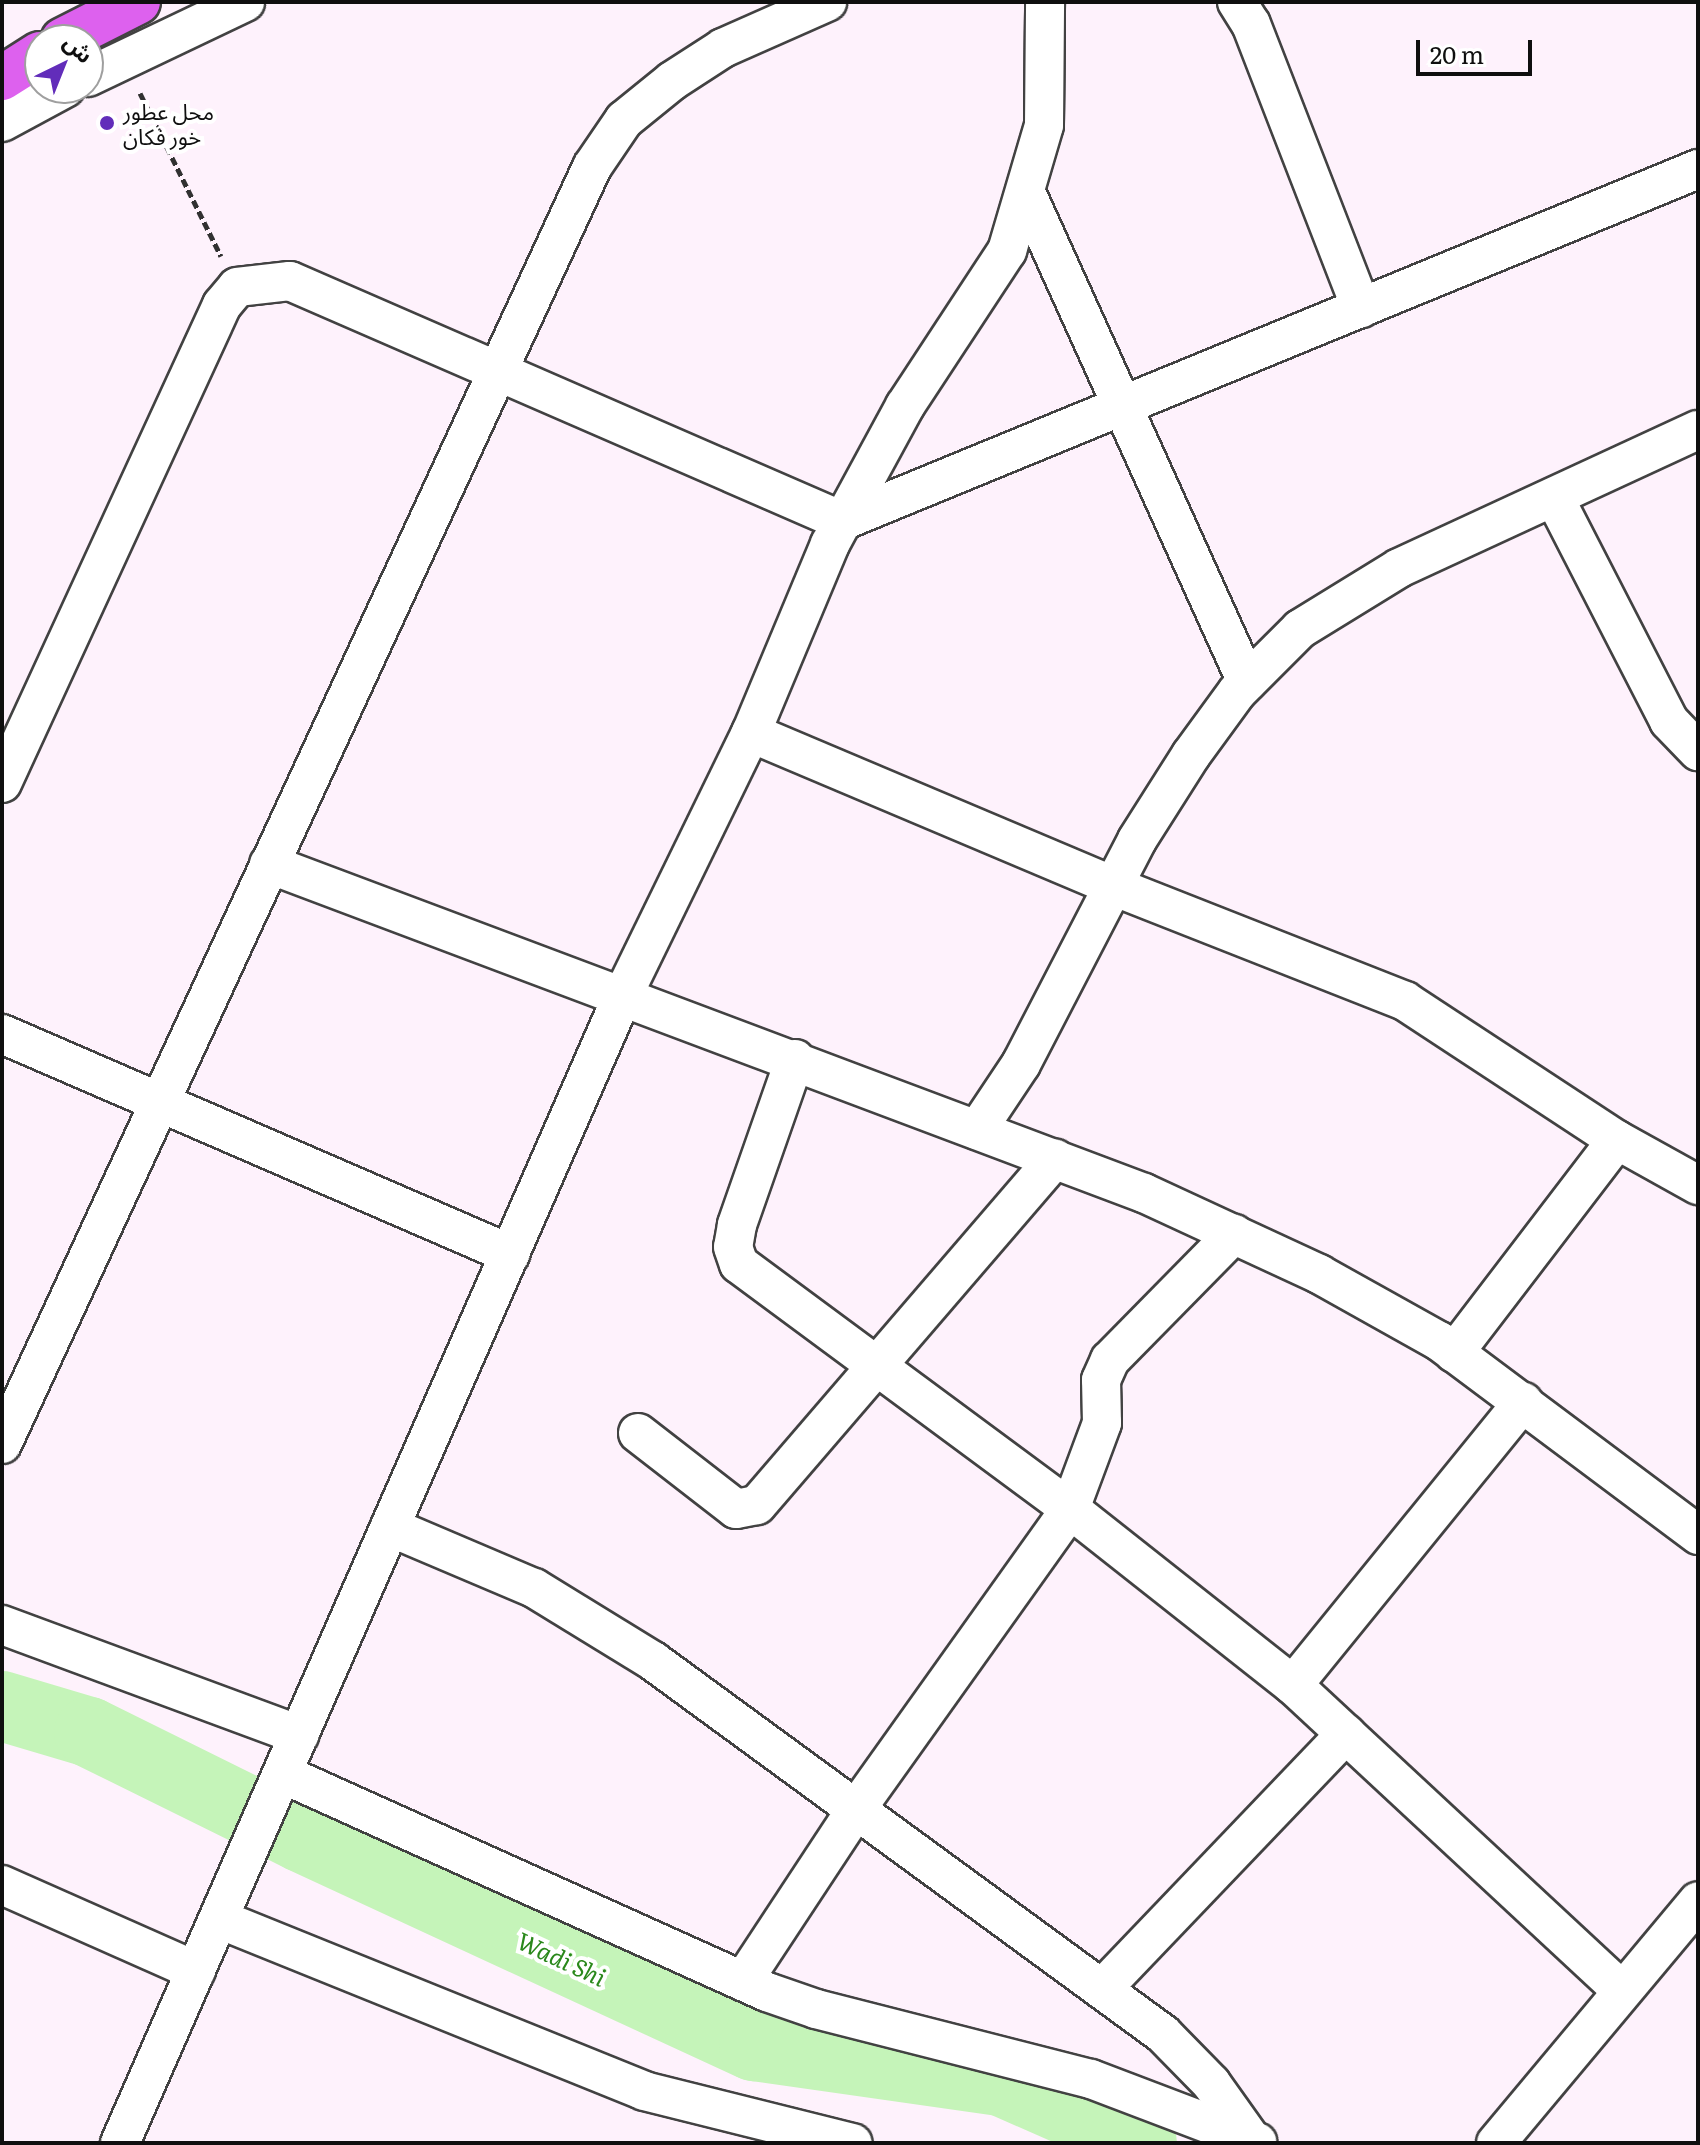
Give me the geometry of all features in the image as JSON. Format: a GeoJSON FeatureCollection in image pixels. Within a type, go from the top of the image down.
{"type":"FeatureCollection","features":[{"type":"Feature","properties":{"kind":"highway"},"geometry":{"type":"LineString","coordinates":[[95,24],[138,2]]}},
{"type":"Feature","properties":{"kind":"highway"},"geometry":{"type":"LineString","coordinates":[[2,78],[24,64]]}},
{"type":"Feature","properties":{"kind":"street"},"geometry":{"type":"LineString","coordinates":[[104,69],[245,2]]}},
{"type":"Feature","properties":{"kind":"street"},"geometry":{"type":"LineString","coordinates":[[2,1444],[496,369],[592,167],[624,120],[723,48],[827,2]]}},
{"type":"Feature","properties":{"kind":"street"},"geometry":{"type":"LineString","coordinates":[[120,2143],[623,995],[751,733],[842,521],[905,406],[1007,251],[1027,195],[1044,125],[1045,2]]}},
{"type":"Feature","properties":{"kind":"street"},"geometry":{"type":"LineString","coordinates":[[1237,2],[1251,24],[1361,308]]}},
{"type":"Feature","properties":{"kind":"street"},"geometry":{"type":"LineString","coordinates":[[2,122],[35,104]]}},
{"type":"Feature","properties":{"kind":"street"},"geometry":{"type":"LineString","coordinates":[[2,783],[222,305],[237,287],[290,281],[842,521],[1698,169]]}},
{"type":"Feature","properties":{"kind":"street"},"geometry":{"type":"LineString","coordinates":[[1027,195],[1247,682]]}},
{"type":"Feature","properties":{"kind":"street"},"geometry":{"type":"LineString","coordinates":[[977,1130],[1021,1064],[1113,886],[1191,755],[1247,682],[1300,629],[1399,568],[1698,430]]}},
{"type":"Feature","properties":{"kind":"street"},"geometry":{"type":"LineString","coordinates":[[1554,497],[1669,721],[1698,751]]}},
{"type":"Feature","properties":{"kind":"street"},"geometry":{"type":"LineString","coordinates":[[751,733],[1113,886],[1405,1001],[1617,1140],[1698,1185]]}},
{"type":"Feature","properties":{"kind":"street"},"geometry":{"type":"LineString","coordinates":[[269,864],[795,1059],[1055,1159],[1234,1234],[1319,1274],[1454,1353],[1698,1535]]}},
{"type":"Feature","properties":{"kind":"street"},"geometry":{"type":"LineString","coordinates":[[2,1034],[510,1254]]}},
{"type":"Feature","properties":{"kind":"street"},"geometry":{"type":"LineString","coordinates":[[795,1059],[733,1247],[751,1277],[1070,1509],[1293,1685],[1622,1991]]}},
{"type":"Feature","properties":{"kind":"street"},"geometry":{"type":"LineString","coordinates":[[1454,1353],[1617,1140]]}},
{"type":"Feature","properties":{"kind":"street"},"geometry":{"type":"LineString","coordinates":[[638,1433],[736,1509],[748,1509],[877,1369],[1055,1159]]}},
{"type":"Feature","properties":{"kind":"street"},"geometry":{"type":"LineString","coordinates":[[743,1981],[857,1808],[1070,1509],[1102,1423],[1101,1380],[1110,1360],[1234,1234]]}},
{"type":"Feature","properties":{"kind":"street"},"geometry":{"type":"LineString","coordinates":[[1293,1685],[1523,1402]]}},
{"type":"Feature","properties":{"kind":"street"},"geometry":{"type":"LineString","coordinates":[[390,1527],[534,1588],[588,1618],[857,1808],[1102,1989],[1188,2057],[1255,2141]]}},
{"type":"Feature","properties":{"kind":"street"},"geometry":{"type":"LineString","coordinates":[[2,1625],[299,1735]]}},
{"type":"Feature","properties":{"kind":"street"},"geometry":{"type":"LineString","coordinates":[[1102,1989],[1346,1734]]}},
{"type":"Feature","properties":{"kind":"street"},"geometry":{"type":"LineString","coordinates":[[283,1774],[743,1981],[816,2009],[1091,2079],[1255,2141]]}},
{"type":"Feature","properties":{"kind":"street"},"geometry":{"type":"LineString","coordinates":[[2,1885],[196,1971]]}},
{"type":"Feature","properties":{"kind":"street"},"geometry":{"type":"LineString","coordinates":[[1496,2143],[1698,1901]]}},
{"type":"Feature","properties":{"kind":"street"},"geometry":{"type":"LineString","coordinates":[[219,1919],[644,2091],[853,2143]]}},
{"type":"Feature","properties":{"kind":"street"},"geometry":{"type":"LineString","coordinates":[[701,2107],[732,2143]]}},
{"type":"Feature","properties":{"kind":"path"},"geometry":{"type":"LineString","coordinates":[[123,60],[237,287]]}},
{"type":"Feature","properties":{"kind":"waterway","name":"Wadi Shi"},"geometry":{"type":"LineString","coordinates":[[2,1706],[89,1732],[301,1837],[754,2046],[1001,2081],[1142,2143]]}},
{"type":"Feature","properties":{"kind":"place","name":"محل عطور خور فكان"},"geometry":{"type":"Point","coordinates":[107,123]}}]}
